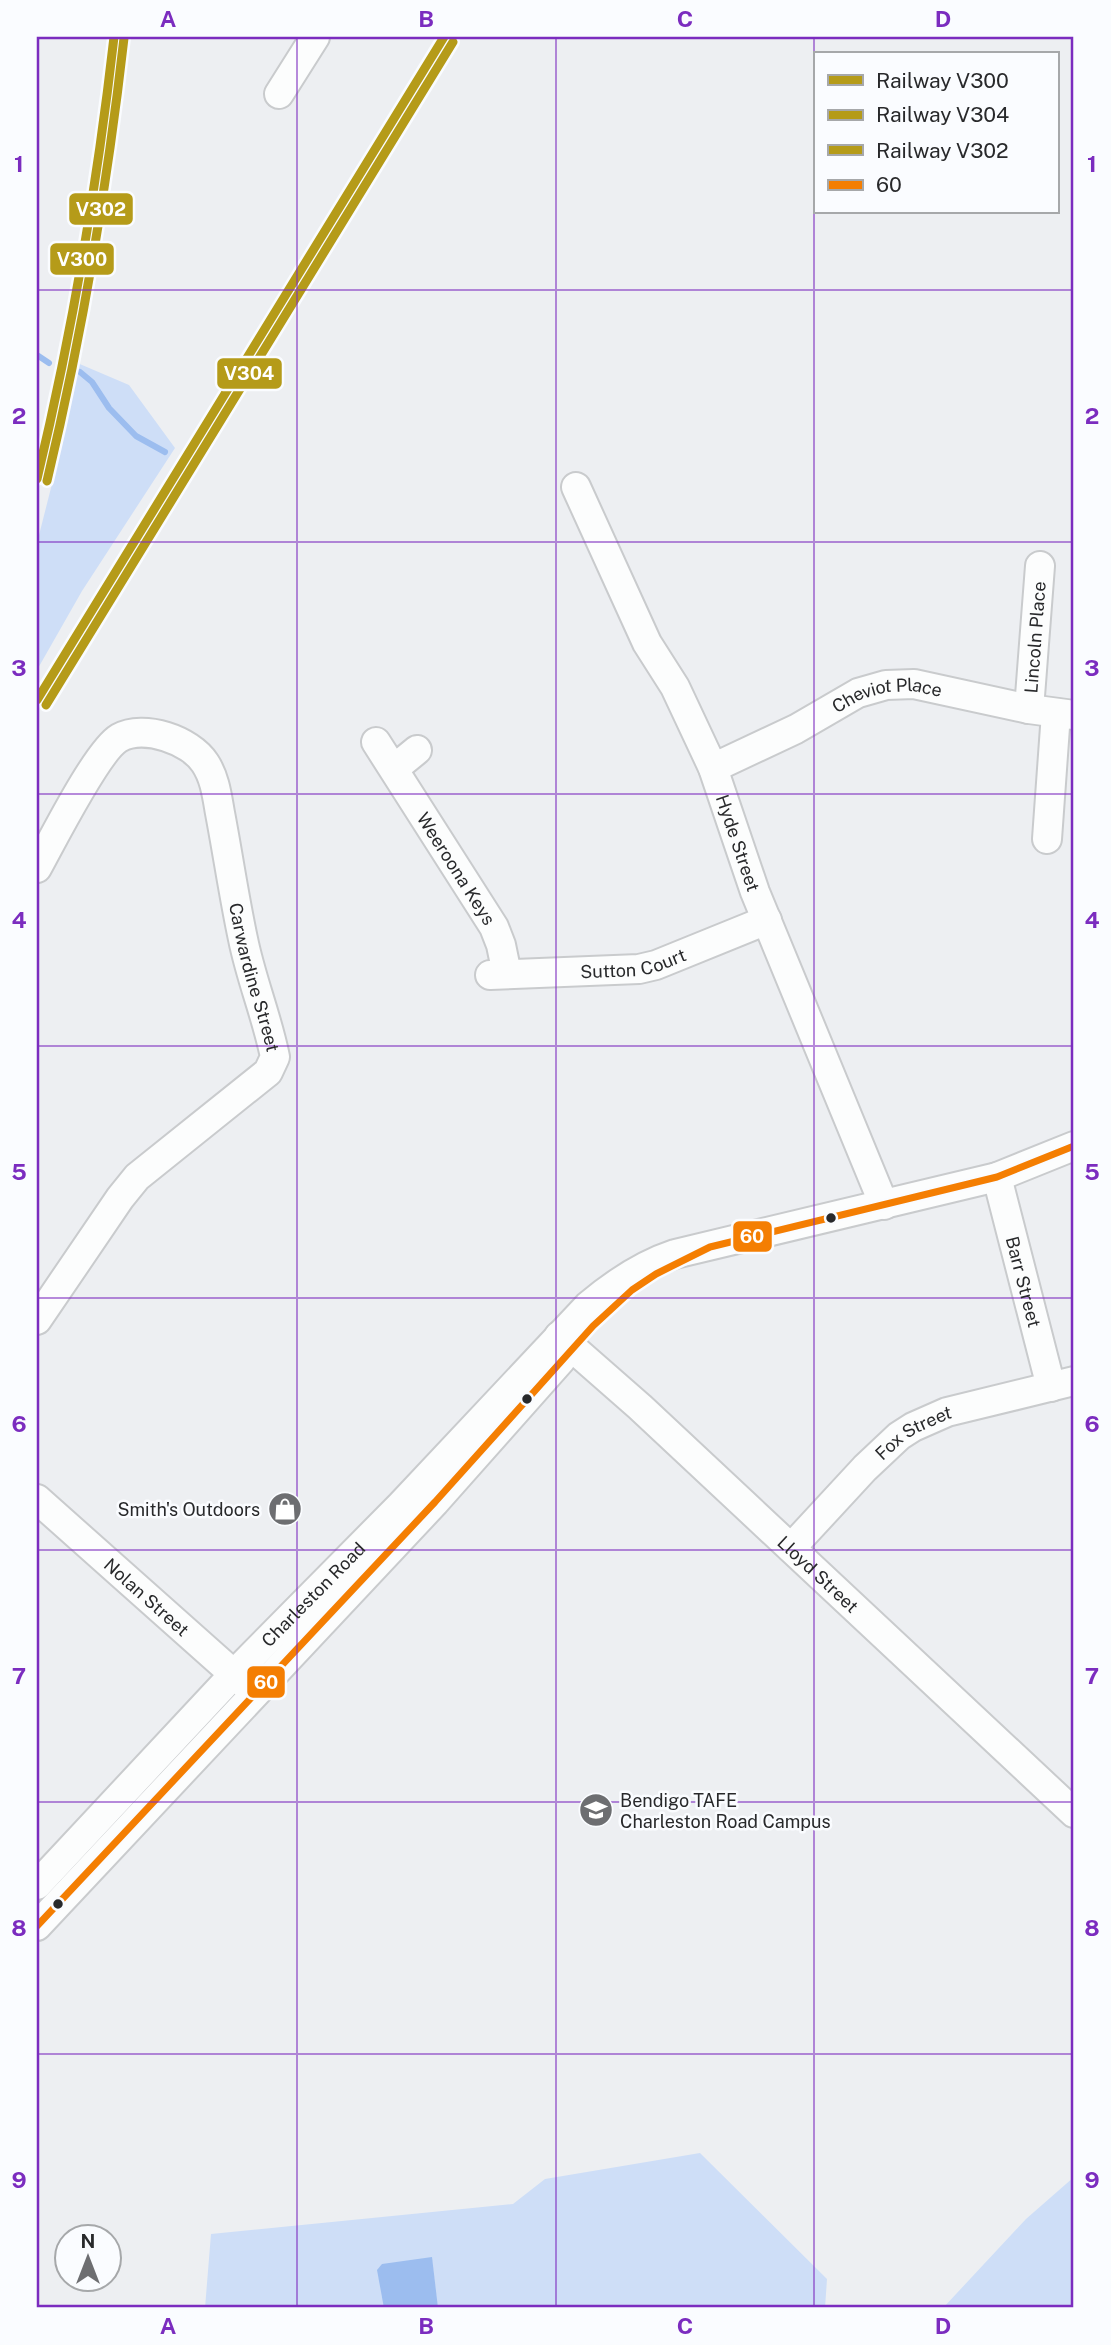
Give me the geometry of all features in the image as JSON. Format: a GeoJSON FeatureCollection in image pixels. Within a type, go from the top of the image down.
{"type":"FeatureCollection","features":[{"type":"Feature","properties":{"kind":"street"},"geometry":{"type":"LineString","coordinates":[[279,94],[315,37]]}},
{"type":"Feature","properties":{"kind":"street","name":"Hyde Street"},"geometry":{"type":"LineString","coordinates":[[576,487],[647,643],[675,687],[713,768],[767,920],[884,1205]]}},
{"type":"Feature","properties":{"kind":"street","name":"Lincoln Place"},"geometry":{"type":"LineString","coordinates":[[1029,709],[1040,562]]}},
{"type":"Feature","properties":{"kind":"street","name":"Cheviot Place"},"geometry":{"type":"LineString","coordinates":[[713,768],[796,729],[858,693],[886,685],[914,684],[1029,709],[1065,714]]}},
{"type":"Feature","properties":{"kind":"street"},"geometry":{"type":"LineString","coordinates":[[1047,839],[1065,714]]}},
{"type":"Feature","properties":{"kind":"street","name":"Carwardine Street"},"geometry":{"type":"LineString","coordinates":[[37,868],[99,762],[121,737],[146,734],[173,738],[197,752],[211,774],[244,943],[275,1057],[268,1072],[137,1177],[37,1320]]}},
{"type":"Feature","properties":{"kind":"street","name":"Weeroona Keys"},"geometry":{"type":"LineString","coordinates":[[376,742],[494,927],[501,945],[498,975]]}},
{"type":"Feature","properties":{"kind":"street"},"geometry":{"type":"LineString","coordinates":[[395,768],[417,750]]}},
{"type":"Feature","properties":{"kind":"street","name":"Sutton Court"},"geometry":{"type":"LineString","coordinates":[[498,975],[639,969],[656,965],[767,920]]}},
{"type":"Feature","properties":{"kind":"street"},"geometry":{"type":"LineString","coordinates":[[566,1341],[608,1288],[654,1261],[997,1177],[1074,1146]]}},
{"type":"Feature","properties":{"kind":"street","name":"Barr Street"},"geometry":{"type":"LineString","coordinates":[[997,1177],[1062,1384]]}},
{"type":"Feature","properties":{"kind":"street","name":"Lloyd Street"},"geometry":{"type":"LineString","coordinates":[[566,1341],[1074,1813]]}},
{"type":"Feature","properties":{"kind":"street","name":"Charleston Road"},"geometry":{"type":"LineString","coordinates":[[37,1885],[234,1674],[566,1341]]}},
{"type":"Feature","properties":{"kind":"street","name":"Charleston Road"},"geometry":{"type":"LineString","coordinates":[[37,1926],[435,1502],[566,1341]]}},
{"type":"Feature","properties":{"kind":"street","name":"Fox Street"},"geometry":{"type":"LineString","coordinates":[[791,1548],[865,1468],[913,1427],[947,1412],[1062,1384]]}},
{"type":"Feature","properties":{"kind":"street","name":"Nolan Street"},"geometry":{"type":"LineString","coordinates":[[37,1499],[256,1694]]}},
{"type":"Feature","properties":{"kind":"street"},"geometry":{"type":"LineString","coordinates":[[120,1796],[141,1816]]}},
{"type":"Feature","properties":{"kind":"shaded area"},"geometry":{"type":"Polygon","coordinates":[[[75,362],[129,385],[175,448],[82,591],[37,670],[37,543],[52,484],[75,362]]]}},
{"type":"Feature","properties":{"kind":"shaded area"},"geometry":{"type":"Polygon","coordinates":[[[700,2153],[827,2279],[825,2308],[205,2308],[211,2234],[513,2204],[545,2179],[700,2153]]]}},
{"type":"Feature","properties":{"kind":"shaded area"},"geometry":{"type":"Polygon","coordinates":[[[1074,2177],[1074,2308],[943,2308],[1026,2219],[1074,2177]]]}},
{"type":"Feature","properties":{"kind":"water"},"geometry":{"type":"Polygon","coordinates":[[[432,2257],[438,2308],[384,2308],[377,2270],[382,2264],[432,2257]]]}},
{"type":"Feature","properties":{"kind":"waterway"},"geometry":{"type":"LineString","coordinates":[[37,355],[49,363]]}},
{"type":"Feature","properties":{"kind":"waterway"},"geometry":{"type":"LineString","coordinates":[[80,372],[92,382],[109,408],[136,436],[165,452]]}},
{"type":"Feature","properties":{"kind":"rail line","name":"V300"},"geometry":{"type":"LineString","coordinates":[[37,479],[82,259],[114,37]]}},
{"type":"Feature","properties":{"kind":"rail line","name":"V300"},"geometry":{"type":"LineString","coordinates":[[37,700],[444,37]]}},
{"type":"Feature","properties":{"kind":"rail line","name":"V302"},"geometry":{"type":"LineString","coordinates":[[47,481],[92,261],[124,38]]}},
{"type":"Feature","properties":{"kind":"rail line","name":"V304"},"geometry":{"type":"LineString","coordinates":[[46,705],[453,42]]}},
{"type":"Feature","properties":{"kind":"transit line","name":"60"},"geometry":{"type":"LineString","coordinates":[[37,1926],[435,1502],[593,1326],[632,1290],[656,1274],[710,1247],[997,1177],[1074,1146]]}},
{"type":"Feature","properties":{"kind":"place","name":"Smith's Outdoors"},"geometry":{"type":"Point","coordinates":[285,1509]}},
{"type":"Feature","properties":{"kind":"place","name":"Bendigo TAFE Charleston Road Campus"},"geometry":{"type":"Point","coordinates":[596,1810]}}]}
